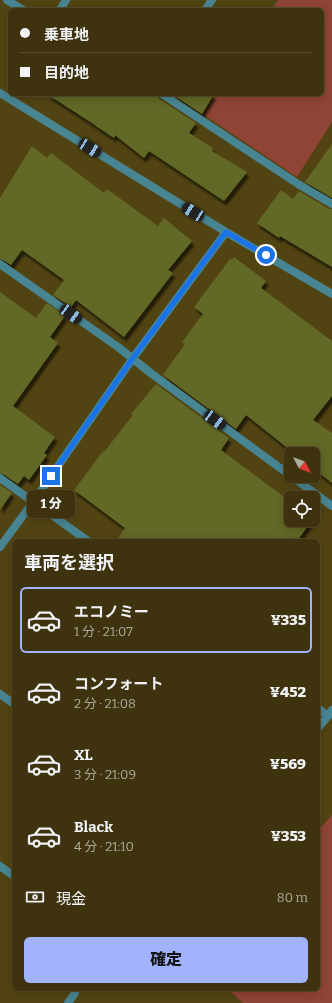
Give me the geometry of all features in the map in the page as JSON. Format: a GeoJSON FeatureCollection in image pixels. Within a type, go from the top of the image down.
{"type":"FeatureCollection","features":[{"type":"Feature","properties":{"kind":"street"},"geometry":{"type":"LineString","coordinates":[[7,0],[20,8]]}},
{"type":"Feature","properties":{"kind":"street"},"geometry":{"type":"LineString","coordinates":[[0,93],[226,232],[332,294]]}},
{"type":"Feature","properties":{"kind":"street"},"geometry":{"type":"LineString","coordinates":[[165,96],[298,184],[332,204]]}},
{"type":"Feature","properties":{"kind":"street"},"geometry":{"type":"LineString","coordinates":[[0,547],[133,358],[226,232]]}},
{"type":"Feature","properties":{"kind":"street"},"geometry":{"type":"LineString","coordinates":[[0,264],[133,358],[152,374],[284,471]]}},
{"type":"Feature","properties":{"kind":"street"},"geometry":{"type":"LineString","coordinates":[[0,478],[85,539]]}},
{"type":"Feature","properties":{"kind":"street"},"geometry":{"type":"LineString","coordinates":[[301,483],[332,506]]}},
{"type":"Feature","properties":{"kind":"street"},"geometry":{"type":"LineString","coordinates":[[0,694],[12,703]]}},
{"type":"Feature","properties":{"kind":"street"},"geometry":{"type":"LineString","coordinates":[[320,709],[330,713],[320,726]]}},
{"type":"Feature","properties":{"kind":"street"},"geometry":{"type":"LineString","coordinates":[[0,866],[12,875]]}},
{"type":"Feature","properties":{"kind":"street"},"geometry":{"type":"LineString","coordinates":[[68,1003],[75,993]]}},
{"type":"Feature","properties":{"kind":"shaded area"},"geometry":{"type":"Polygon","coordinates":[[[278,0],[332,0],[332,122],[297,177],[204,115],[216,96],[324,96],[324,8],[273,8],[278,0]]]}},
{"type":"Feature","properties":{"kind":"shaded area"},"geometry":{"type":"Polygon","coordinates":[[[332,815],[332,1003],[243,1003],[230,991],[320,991],[320,899],[322,897],[320,895],[320,828],[332,815]]]}},
{"type":"Feature","properties":{"kind":"building"},"geometry":{"type":"Polygon","coordinates":[[[50,96],[158,96],[159,99],[196,123],[189,133],[213,148],[212,151],[247,172],[224,201],[149,151],[144,158],[115,135],[114,138],[50,96]]]}},
{"type":"Feature","properties":{"kind":"building"},"geometry":{"type":"Polygon","coordinates":[[[175,96],[213,96],[202,114],[175,96]]]}},
{"type":"Feature","properties":{"kind":"building"},"geometry":{"type":"Polygon","coordinates":[[[332,144],[332,198],[305,182],[332,144]]]}},
{"type":"Feature","properties":{"kind":"building"},"geometry":{"type":"Polygon","coordinates":[[[32,146],[47,158],[51,153],[104,193],[107,189],[158,226],[164,218],[192,241],[168,270],[173,273],[124,337],[76,300],[71,307],[53,295],[64,280],[22,250],[11,265],[0,259],[0,198],[32,146]]]}},
{"type":"Feature","properties":{"kind":"building"},"geometry":{"type":"Polygon","coordinates":[[[281,190],[293,199],[299,191],[329,209],[332,209],[332,267],[280,236],[279,238],[257,223],[281,190]]]}},
{"type":"Feature","properties":{"kind":"building"},"geometry":{"type":"Polygon","coordinates":[[[234,257],[266,281],[261,288],[332,341],[332,396],[313,420],[332,433],[332,483],[320,474],[320,447],[286,447],[246,415],[236,429],[163,375],[185,344],[182,342],[203,314],[194,307],[230,259],[232,260],[234,257]]]}},
{"type":"Feature","properties":{"kind":"building"},"geometry":{"type":"Polygon","coordinates":[[[0,292],[36,318],[47,303],[65,316],[50,337],[58,343],[13,406],[55,437],[44,453],[47,455],[29,480],[24,476],[18,484],[0,473],[0,292]]]}},
{"type":"Feature","properties":{"kind":"building"},"geometry":{"type":"Polygon","coordinates":[[[156,384],[229,438],[221,450],[284,497],[284,527],[307,527],[298,539],[117,539],[125,528],[74,490],[103,451],[104,452],[133,415],[131,414],[156,384]]]}},
{"type":"Feature","properties":{"kind":"building"},"geometry":{"type":"Polygon","coordinates":[[[0,485],[12,493],[0,510],[0,485]]]}},
{"type":"Feature","properties":{"kind":"route"},"geometry":{"type":"LineString","coordinates":[[51,476],[133,358],[226,232],[266,255]]}}]}
